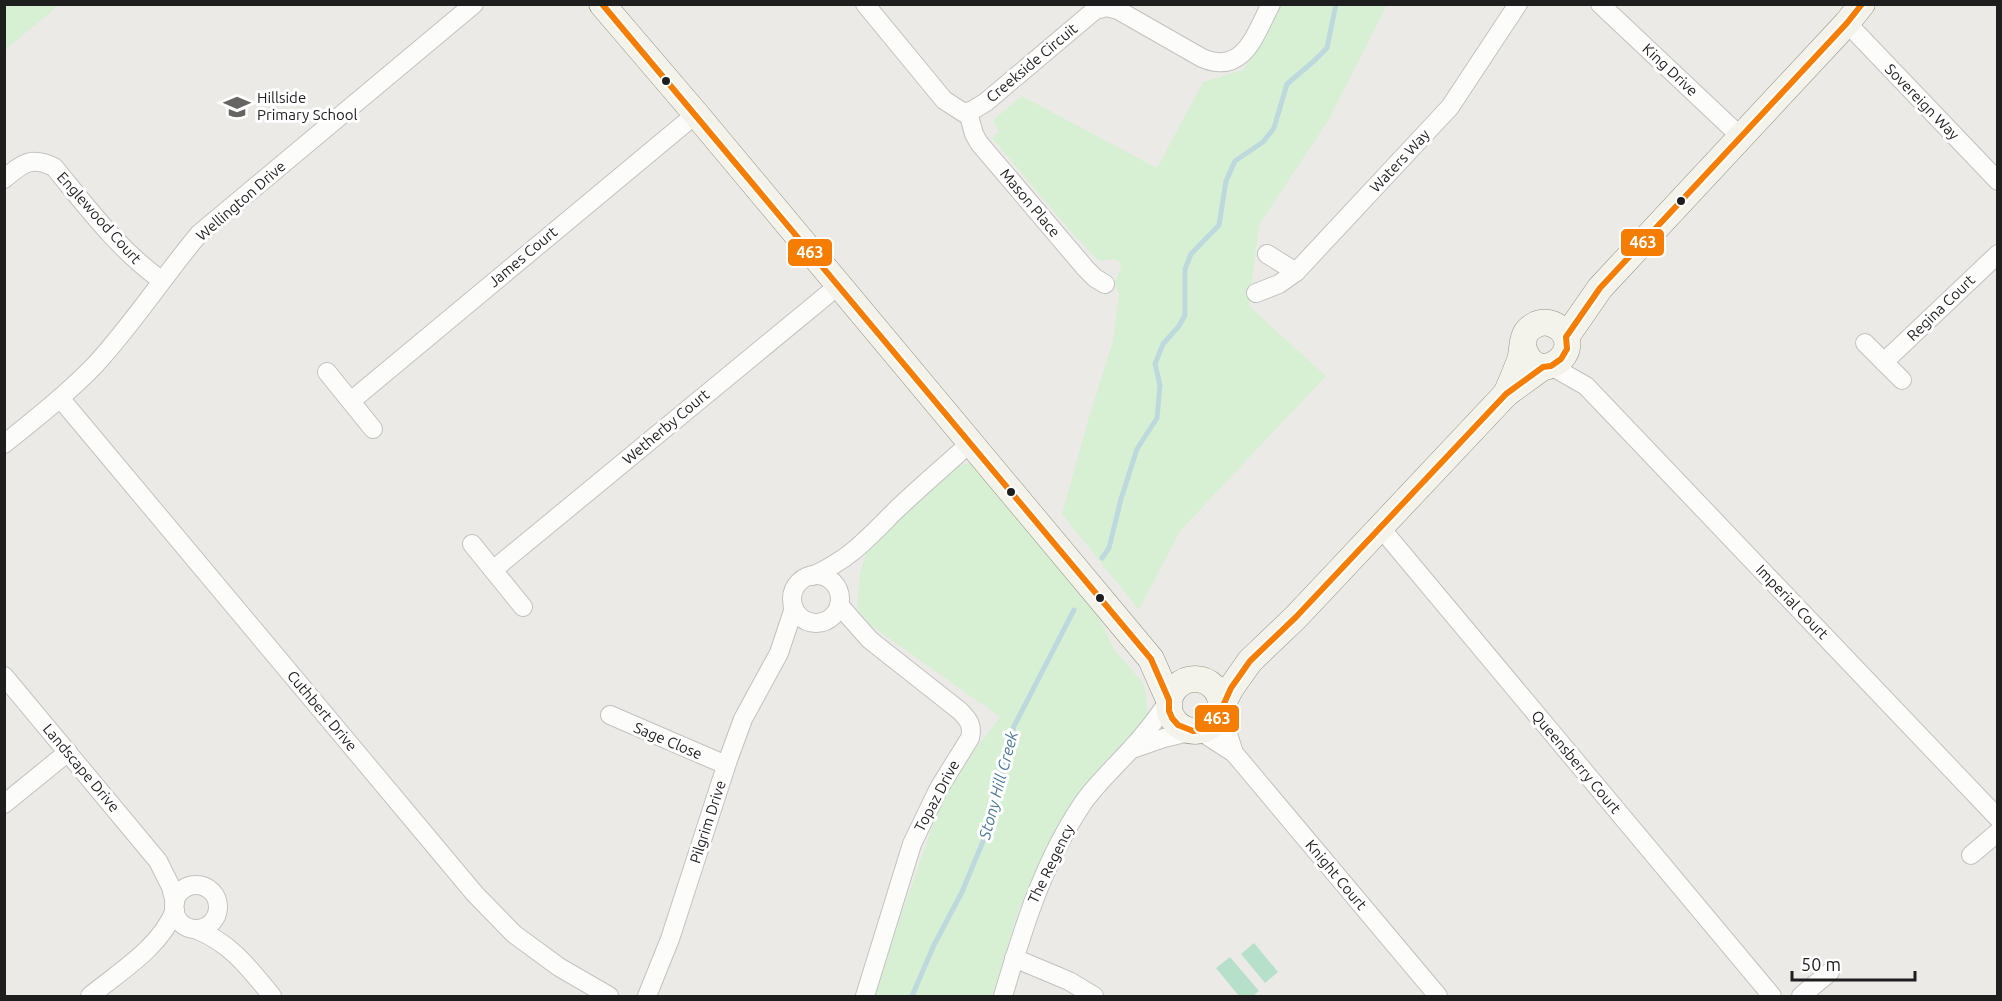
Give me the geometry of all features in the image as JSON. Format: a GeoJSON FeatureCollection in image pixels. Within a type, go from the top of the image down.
{"type":"FeatureCollection","features":[{"type":"Feature","properties":{"kind":"street","name":"Wellington Drive"},"geometry":{"type":"LineString","coordinates":[[4,444],[60,398],[95,365],[199,234],[474,4]]}},
{"type":"Feature","properties":{"kind":"street"},"geometry":{"type":"LineString","coordinates":[[602,4],[1151,659],[1169,701],[1172,718],[1178,725],[1196,731],[1213,724],[1231,688],[1250,661],[1296,617],[1506,394],[1557,354],[1600,288],[1854,14],[1867,4]]}},
{"type":"Feature","properties":{"kind":"street"},"geometry":{"type":"LineString","coordinates":[[865,4],[944,100],[956,110],[968,112]]}},
{"type":"Feature","properties":{"kind":"street","name":"Creekside Circuit"},"geometry":{"type":"LineString","coordinates":[[968,112],[986,102],[1095,10],[1107,8],[1118,10],[1202,58],[1222,64],[1240,57],[1271,4]]}},
{"type":"Feature","properties":{"kind":"street","name":"Waters Way"},"geometry":{"type":"LineString","coordinates":[[1256,293],[1279,284],[1296,272],[1450,107],[1518,4]]}},
{"type":"Feature","properties":{"kind":"street","name":"King Drive"},"geometry":{"type":"LineString","coordinates":[[1600,4],[1740,136]]}},
{"type":"Feature","properties":{"kind":"street","name":"Sovereign Way"},"geometry":{"type":"LineString","coordinates":[[1854,14],[1998,181]]}},
{"type":"Feature","properties":{"kind":"street","name":"Mason Place"},"geometry":{"type":"LineString","coordinates":[[968,112],[979,143],[1086,269],[1105,284]]}},
{"type":"Feature","properties":{"kind":"street","name":"James Court"},"geometry":{"type":"LineString","coordinates":[[351,401],[696,114]]}},
{"type":"Feature","properties":{"kind":"street","name":"Englewood Court"},"geometry":{"type":"LineString","coordinates":[[4,179],[20,166],[31,161],[42,161],[54,167],[120,245],[162,280]]}},
{"type":"Feature","properties":{"kind":"street"},"geometry":{"type":"LineString","coordinates":[[1267,254],[1296,272]]}},
{"type":"Feature","properties":{"kind":"street","name":"Regina Court"},"geometry":{"type":"LineString","coordinates":[[1884,362],[1998,254]]}},
{"type":"Feature","properties":{"kind":"street","name":"Wetherby Court"},"geometry":{"type":"LineString","coordinates":[[493,570],[839,285]]}},
{"type":"Feature","properties":{"kind":"street"},"geometry":{"type":"LineString","coordinates":[[1506,394],[1521,358],[1526,333],[1536,324],[1569,308],[1600,288]]}},
{"type":"Feature","properties":{"kind":"street"},"geometry":{"type":"LineString","coordinates":[[1542,322],[1556,326],[1557,354]]}},
{"type":"Feature","properties":{"kind":"street"},"geometry":{"type":"LineString","coordinates":[[1865,343],[1902,380]]}},
{"type":"Feature","properties":{"kind":"street"},"geometry":{"type":"LineString","coordinates":[[1523,346],[1529,360],[1557,354]]}},
{"type":"Feature","properties":{"kind":"street","name":"Imperial Court"},"geometry":{"type":"LineString","coordinates":[[1557,354],[1998,818]]}},
{"type":"Feature","properties":{"kind":"street"},"geometry":{"type":"LineString","coordinates":[[327,372],[373,429]]}},
{"type":"Feature","properties":{"kind":"street","name":"Cuthbert Drive"},"geometry":{"type":"LineString","coordinates":[[60,398],[475,894],[514,934],[559,967],[609,996]]}},
{"type":"Feature","properties":{"kind":"street"},"geometry":{"type":"LineString","coordinates":[[861,546],[844,575],[832,617],[819,622],[804,620],[794,608],[792,601],[795,587],[806,578],[834,565],[861,546],[970,443]]}},
{"type":"Feature","properties":{"kind":"street","name":"Queensberry Court"},"geometry":{"type":"LineString","coordinates":[[1380,527],[1772,996]]}},
{"type":"Feature","properties":{"kind":"street"},"geometry":{"type":"LineString","coordinates":[[472,544],[523,607]]}},
{"type":"Feature","properties":{"kind":"street"},"geometry":{"type":"LineString","coordinates":[[812,576],[828,578],[839,597]]}},
{"type":"Feature","properties":{"kind":"street","name":"Topaz Drive"},"geometry":{"type":"LineString","coordinates":[[839,597],[870,640],[960,711],[971,724],[972,730],[939,788],[912,844],[865,996]]}},
{"type":"Feature","properties":{"kind":"street","name":"Pilgrim Drive"},"geometry":{"type":"LineString","coordinates":[[647,996],[670,939],[743,719],[779,652],[794,608]]}},
{"type":"Feature","properties":{"kind":"street","name":"Topaz Drive"},"geometry":{"type":"LineString","coordinates":[[819,622],[870,640]]}},
{"type":"Feature","properties":{"kind":"street","name":"Pilgrim Drive"},"geometry":{"type":"LineString","coordinates":[[779,652],[819,622]]}},
{"type":"Feature","properties":{"kind":"street"},"geometry":{"type":"LineString","coordinates":[[1151,659],[1170,670],[1207,681],[1218,692],[1221,710]]}},
{"type":"Feature","properties":{"kind":"street"},"geometry":{"type":"LineString","coordinates":[[1169,701],[1177,685],[1250,661]]}},
{"type":"Feature","properties":{"kind":"street","name":"Landscape Drive"},"geometry":{"type":"LineString","coordinates":[[4,676],[158,861],[171,887],[175,907]]}},
{"type":"Feature","properties":{"kind":"street","name":"The Regency"},"geometry":{"type":"LineString","coordinates":[[1003,996],[1027,916],[1043,875],[1066,830],[1099,781],[1131,750],[1169,701]]}},
{"type":"Feature","properties":{"kind":"street","name":"Knight Court"},"geometry":{"type":"LineString","coordinates":[[1221,710],[1234,753]]}},
{"type":"Feature","properties":{"kind":"street","name":"Sage Close"},"geometry":{"type":"LineString","coordinates":[[610,715],[726,765]]}},
{"type":"Feature","properties":{"kind":"street","name":"The Regency"},"geometry":{"type":"LineString","coordinates":[[1131,750],[1164,738],[1196,731]]}},
{"type":"Feature","properties":{"kind":"street","name":"Knight Court"},"geometry":{"type":"LineString","coordinates":[[1196,731],[1234,753],[1438,996]]}},
{"type":"Feature","properties":{"kind":"street"},"geometry":{"type":"LineString","coordinates":[[4,804],[68,752]]}},
{"type":"Feature","properties":{"kind":"street"},"geometry":{"type":"LineString","coordinates":[[1971,855],[1998,832]]}},
{"type":"Feature","properties":{"kind":"street","name":"Landscape Drive"},"geometry":{"type":"LineString","coordinates":[[158,861],[197,886]]}},
{"type":"Feature","properties":{"kind":"street"},"geometry":{"type":"LineString","coordinates":[[90,996],[153,944],[165,929],[180,892],[191,886],[204,887],[216,897],[218,911],[239,957]]}},
{"type":"Feature","properties":{"kind":"street"},"geometry":{"type":"LineString","coordinates":[[175,907],[177,918],[192,929],[213,936],[239,957],[272,996]]}},
{"type":"Feature","properties":{"kind":"street"},"geometry":{"type":"LineString","coordinates":[[153,944],[192,929],[202,929],[213,922],[218,911]]}},
{"type":"Feature","properties":{"kind":"street"},"geometry":{"type":"LineString","coordinates":[[1014,958],[1069,981],[1094,996]]}},
{"type":"Feature","properties":{"kind":"street"},"geometry":{"type":"LineString","coordinates":[[1801,996],[1830,972]]}},
{"type":"Feature","properties":{"kind":"green space"},"geometry":{"type":"Polygon","coordinates":[[[5,4],[59,4],[59,5],[5,50],[5,4]]]}},
{"type":"Feature","properties":{"kind":"green space"},"geometry":{"type":"Polygon","coordinates":[[[1280,5],[1387,5],[1328,121],[1259,225],[1249,306],[1326,376],[1180,531],[1139,610],[1062,514],[1113,341],[1119,295],[1115,282],[1121,267],[1120,263],[1114,259],[1101,261],[1097,259],[1071,232],[992,138],[999,132],[993,120],[1022,96],[1157,168],[1203,82],[1243,70],[1280,5]]]}},
{"type":"Feature","properties":{"kind":"green space"},"geometry":{"type":"Polygon","coordinates":[[[968,463],[986,469],[1088,594],[1114,649],[1144,684],[1149,719],[1105,761],[1060,823],[1018,912],[992,996],[873,996],[937,813],[959,771],[1000,717],[870,625],[857,608],[860,573],[867,551],[896,520],[953,468],[968,463]]]}},
{"type":"Feature","properties":{"kind":"green space"},"geometry":{"type":"Polygon","coordinates":[[[1254,943],[1278,972],[1265,983],[1241,954],[1254,943]]]}},
{"type":"Feature","properties":{"kind":"green space"},"geometry":{"type":"Polygon","coordinates":[[[1230,957],[1259,991],[1253,996],[1239,996],[1216,968],[1230,957]]]}},
{"type":"Feature","properties":{"kind":"waterway","name":"Stony Hill Creek"},"geometry":{"type":"LineString","coordinates":[[1102,558],[1109,548],[1137,449],[1157,418],[1160,385],[1155,364],[1163,344],[1179,326],[1185,315],[1185,269],[1191,254],[1219,225],[1226,181],[1235,161],[1263,142],[1274,128],[1287,84],[1327,48],[1336,4]]}},
{"type":"Feature","properties":{"kind":"waterway","name":"Stony Hill Creek"},"geometry":{"type":"LineString","coordinates":[[912,996],[934,945],[962,892],[986,834],[1014,726],[1074,610]]}},
{"type":"Feature","properties":{"kind":"transit line","name":"463"},"geometry":{"type":"LineString","coordinates":[[602,4],[1151,659],[1169,700],[1169,711],[1172,718],[1178,725],[1193,731],[1207,729],[1217,719],[1231,688],[1250,661],[1296,617],[1506,394],[1543,367],[1551,366],[1561,359],[1567,349],[1566,337],[1600,288],[1847,23],[1862,4]]}},
{"type":"Feature","properties":{"kind":"place","name":"Hillside Primary School"},"geometry":{"type":"Point","coordinates":[237,107]}}]}
